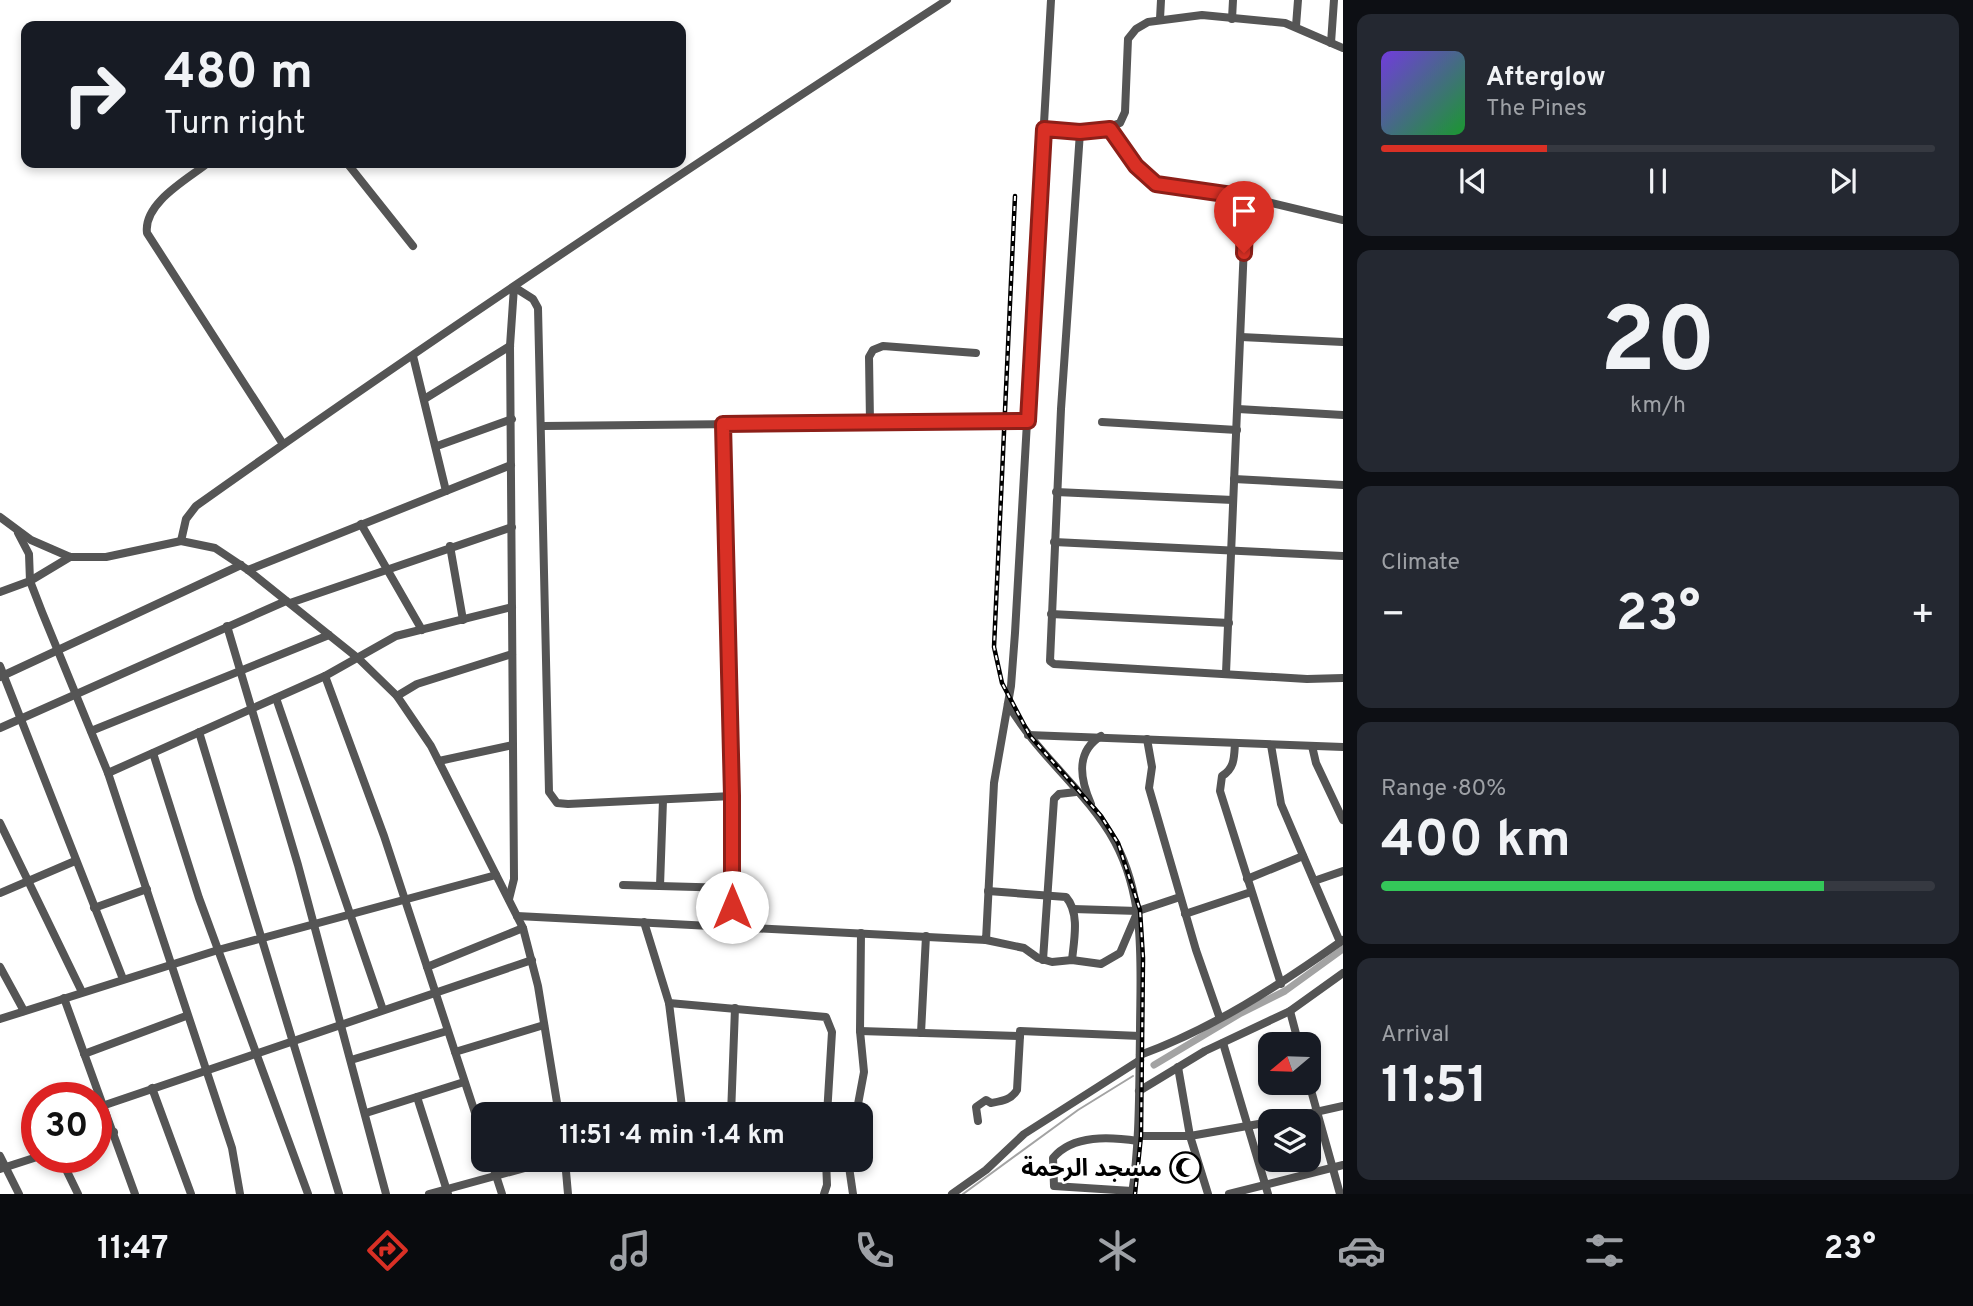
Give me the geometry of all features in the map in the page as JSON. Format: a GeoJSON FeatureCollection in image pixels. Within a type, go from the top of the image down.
{"type":"FeatureCollection","features":[{"type":"Feature","properties":{"kind":"street"},"geometry":{"type":"LineString","coordinates":[[181,541],[186,519],[197,506],[283,444],[514,287],[947,0]]}},
{"type":"Feature","properties":{"kind":"street"},"geometry":{"type":"LineString","coordinates":[[986,940],[994,783],[1008,704],[1028,421],[1051,0]]}},
{"type":"Feature","properties":{"kind":"street"},"geometry":{"type":"LineString","coordinates":[[1160,19],[1161,0]]}},
{"type":"Feature","properties":{"kind":"street"},"geometry":{"type":"LineString","coordinates":[[1233,0],[1233,19]]}},
{"type":"Feature","properties":{"kind":"street"},"geometry":{"type":"LineString","coordinates":[[1296,26],[1298,0]]}},
{"type":"Feature","properties":{"kind":"street"},"geometry":{"type":"LineString","coordinates":[[1331,43],[1334,0]]}},
{"type":"Feature","properties":{"kind":"street"},"geometry":{"type":"LineString","coordinates":[[1044,129],[1080,132],[1110,129],[1120,123],[1125,112],[1128,39],[1136,29],[1160,19],[1202,15],[1296,26],[1343,48]]}},
{"type":"Feature","properties":{"kind":"street"},"geometry":{"type":"LineString","coordinates":[[1110,129],[1136,166],[1156,184],[1246,197],[1343,220]]}},
{"type":"Feature","properties":{"kind":"street"},"geometry":{"type":"LineString","coordinates":[[1080,132],[1048,656],[1054,664],[1307,679],[1343,678]]}},
{"type":"Feature","properties":{"kind":"street"},"geometry":{"type":"LineString","coordinates":[[202,168],[151,211],[145,223],[147,233],[283,444]]}},
{"type":"Feature","properties":{"kind":"street"},"geometry":{"type":"LineString","coordinates":[[351,168],[412,246]]}},
{"type":"Feature","properties":{"kind":"street"},"geometry":{"type":"LineString","coordinates":[[1226,673],[1246,197]]}},
{"type":"Feature","properties":{"kind":"street"},"geometry":{"type":"LineString","coordinates":[[509,899],[514,880],[510,346],[514,287]]}},
{"type":"Feature","properties":{"kind":"street"},"geometry":{"type":"LineString","coordinates":[[514,287],[533,299],[538,308],[550,792],[554,800],[561,803],[732,796]]}},
{"type":"Feature","properties":{"kind":"street"},"geometry":{"type":"LineString","coordinates":[[1241,337],[1343,342]]}},
{"type":"Feature","properties":{"kind":"street"},"geometry":{"type":"LineString","coordinates":[[426,398],[510,346]]}},
{"type":"Feature","properties":{"kind":"street"},"geometry":{"type":"LineString","coordinates":[[870,422],[869,357],[873,350],[883,346],[976,353]]}},
{"type":"Feature","properties":{"kind":"street"},"geometry":{"type":"LineString","coordinates":[[414,356],[446,491]]}},
{"type":"Feature","properties":{"kind":"street"},"geometry":{"type":"LineString","coordinates":[[1238,409],[1343,415]]}},
{"type":"Feature","properties":{"kind":"street"},"geometry":{"type":"LineString","coordinates":[[437,446],[512,419]]}},
{"type":"Feature","properties":{"kind":"street"},"geometry":{"type":"LineString","coordinates":[[543,426],[1028,421]]}},
{"type":"Feature","properties":{"kind":"street"},"geometry":{"type":"LineString","coordinates":[[1102,422],[1237,430]]}},
{"type":"Feature","properties":{"kind":"street"},"geometry":{"type":"LineString","coordinates":[[723,424],[732,796],[732,925]]}},
{"type":"Feature","properties":{"kind":"street"},"geometry":{"type":"LineString","coordinates":[[2,676],[245,567],[511,465]]}},
{"type":"Feature","properties":{"kind":"street"},"geometry":{"type":"LineString","coordinates":[[1234,479],[1343,485]]}},
{"type":"Feature","properties":{"kind":"street"},"geometry":{"type":"LineString","coordinates":[[1056,492],[1233,500]]}},
{"type":"Feature","properties":{"kind":"street"},"geometry":{"type":"LineString","coordinates":[[0,517],[17,531],[46,548],[70,557],[106,557],[181,541],[215,548],[245,567],[359,659],[397,696],[418,723],[439,761],[523,928],[532,960],[557,1102]]}},
{"type":"Feature","properties":{"kind":"street"},"geometry":{"type":"LineString","coordinates":[[361,524],[422,630]]}},
{"type":"Feature","properties":{"kind":"street"},"geometry":{"type":"LineString","coordinates":[[0,728],[227,626],[288,602],[450,545],[512,527]]}},
{"type":"Feature","properties":{"kind":"street"},"geometry":{"type":"LineString","coordinates":[[17,531],[29,554],[30,581],[108,773],[186,1016],[234,1154],[240,1194]]}},
{"type":"Feature","properties":{"kind":"street"},"geometry":{"type":"LineString","coordinates":[[1054,542],[1343,556]]}},
{"type":"Feature","properties":{"kind":"street"},"geometry":{"type":"LineString","coordinates":[[450,545],[463,620]]}},
{"type":"Feature","properties":{"kind":"street"},"geometry":{"type":"LineString","coordinates":[[0,592],[30,581],[70,557]]}},
{"type":"Feature","properties":{"kind":"street"},"geometry":{"type":"LineString","coordinates":[[108,773],[325,676],[396,636],[512,607]]}},
{"type":"Feature","properties":{"kind":"street"},"geometry":{"type":"LineString","coordinates":[[1051,614],[1229,623]]}},
{"type":"Feature","properties":{"kind":"street"},"geometry":{"type":"LineString","coordinates":[[227,626],[314,923],[386,1194]]}},
{"type":"Feature","properties":{"kind":"street"},"geometry":{"type":"LineString","coordinates":[[91,732],[329,635]]}},
{"type":"Feature","properties":{"kind":"street"},"geometry":{"type":"LineString","coordinates":[[397,696],[417,684],[512,654]]}},
{"type":"Feature","properties":{"kind":"street"},"geometry":{"type":"LineString","coordinates":[[0,666],[123,979]]}},
{"type":"Feature","properties":{"kind":"street"},"geometry":{"type":"LineString","coordinates":[[325,676],[384,836],[471,1102]]}},
{"type":"Feature","properties":{"kind":"street"},"geometry":{"type":"LineString","coordinates":[[276,698],[383,1010]]}},
{"type":"Feature","properties":{"kind":"street"},"geometry":{"type":"LineString","coordinates":[[1008,704],[1028,735],[1093,810]]}},
{"type":"Feature","properties":{"kind":"street"},"geometry":{"type":"LineString","coordinates":[[199,732],[339,1194]]}},
{"type":"Feature","properties":{"kind":"street"},"geometry":{"type":"LineString","coordinates":[[1028,735],[1343,747]]}},
{"type":"Feature","properties":{"kind":"street"},"geometry":{"type":"LineString","coordinates":[[1101,736],[1087,747],[1082,766],[1083,784],[1093,810],[1125,864],[1138,911],[1138,1138],[1132,1192],[1054,1186],[1053,1158],[1075,1143],[1105,1137],[1138,1138],[1190,1136],[1258,1124]]}},
{"type":"Feature","properties":{"kind":"street"},"geometry":{"type":"LineString","coordinates":[[1147,739],[1152,767],[1149,788],[1185,914],[1219,1016]]}},
{"type":"Feature","properties":{"kind":"street"},"geometry":{"type":"LineString","coordinates":[[1235,743],[1234,760],[1228,773],[1222,776],[1220,791],[1281,984]]}},
{"type":"Feature","properties":{"kind":"street"},"geometry":{"type":"LineString","coordinates":[[953,1194],[986,1170],[1024,1133],[1140,1058],[1167,1047],[1281,984],[1341,941],[1281,804],[1271,745]]}},
{"type":"Feature","properties":{"kind":"street"},"geometry":{"type":"LineString","coordinates":[[439,761],[513,746]]}},
{"type":"Feature","properties":{"kind":"street"},"geometry":{"type":"LineString","coordinates":[[1312,746],[1343,820]]}},
{"type":"Feature","properties":{"kind":"street"},"geometry":{"type":"LineString","coordinates":[[153,753],[218,950],[308,1194]]}},
{"type":"Feature","properties":{"kind":"street"},"geometry":{"type":"LineString","coordinates":[[1043,960],[1050,896],[1054,800],[1059,794],[1076,792]]}},
{"type":"Feature","properties":{"kind":"street"},"geometry":{"type":"LineString","coordinates":[[660,886],[663,800]]}},
{"type":"Feature","properties":{"kind":"street"},"geometry":{"type":"LineString","coordinates":[[0,823],[82,992]]}},
{"type":"Feature","properties":{"kind":"street"},"geometry":{"type":"LineString","coordinates":[[1247,879],[1303,856]]}},
{"type":"Feature","properties":{"kind":"street"},"geometry":{"type":"LineString","coordinates":[[0,893],[27,879],[75,861]]}},
{"type":"Feature","properties":{"kind":"street"},"geometry":{"type":"LineString","coordinates":[[1314,881],[1343,871]]}},
{"type":"Feature","properties":{"kind":"street"},"geometry":{"type":"LineString","coordinates":[[0,1019],[218,950],[496,875]]}},
{"type":"Feature","properties":{"kind":"street"},"geometry":{"type":"LineString","coordinates":[[623,885],[732,888]]}},
{"type":"Feature","properties":{"kind":"street"},"geometry":{"type":"LineString","coordinates":[[94,908],[147,889]]}},
{"type":"Feature","properties":{"kind":"street"},"geometry":{"type":"LineString","coordinates":[[988,891],[1066,897],[1073,909],[1072,960]]}},
{"type":"Feature","properties":{"kind":"street"},"geometry":{"type":"LineString","coordinates":[[1185,914],[1251,892]]}},
{"type":"Feature","properties":{"kind":"street"},"geometry":{"type":"LineString","coordinates":[[1073,909],[1138,911],[1180,897]]}},
{"type":"Feature","properties":{"kind":"street"},"geometry":{"type":"LineString","coordinates":[[517,916],[986,940],[1024,948],[1043,960],[1101,964],[1114,958],[1125,944],[1138,911]]}},
{"type":"Feature","properties":{"kind":"street"},"geometry":{"type":"LineString","coordinates":[[644,922],[669,1003],[681,1102]]}},
{"type":"Feature","properties":{"kind":"street"},"geometry":{"type":"LineString","coordinates":[[427,967],[523,928]]}},
{"type":"Feature","properties":{"kind":"street"},"geometry":{"type":"LineString","coordinates":[[858,1102],[864,1072],[860,1031],[860,933]]}},
{"type":"Feature","properties":{"kind":"street"},"geometry":{"type":"LineString","coordinates":[[920,1033],[926,936]]}},
{"type":"Feature","properties":{"kind":"street"},"geometry":{"type":"LineString","coordinates":[[112,1102],[532,960]]}},
{"type":"Feature","properties":{"kind":"street"},"geometry":{"type":"LineString","coordinates":[[0,967],[24,1011]]}},
{"type":"Feature","properties":{"kind":"street"},"geometry":{"type":"LineString","coordinates":[[1139,1091],[1223,1043],[1290,1011],[1343,973]]}},
{"type":"Feature","properties":{"kind":"street"},"geometry":{"type":"LineString","coordinates":[[64,998],[96,1082]]}},
{"type":"Feature","properties":{"kind":"street"},"geometry":{"type":"LineString","coordinates":[[669,1003],[826,1017],[832,1032],[828,1102]]}},
{"type":"Feature","properties":{"kind":"street"},"geometry":{"type":"LineString","coordinates":[[731,1102],[734,1008]]}},
{"type":"Feature","properties":{"kind":"street"},"geometry":{"type":"LineString","coordinates":[[1290,1011],[1296,1032]]}},
{"type":"Feature","properties":{"kind":"street"},"geometry":{"type":"LineString","coordinates":[[84,1054],[186,1016]]}},
{"type":"Feature","properties":{"kind":"street"},"geometry":{"type":"LineString","coordinates":[[455,1052],[544,1025]]}},
{"type":"Feature","properties":{"kind":"street"},"geometry":{"type":"LineString","coordinates":[[351,1060],[447,1031]]}},
{"type":"Feature","properties":{"kind":"street"},"geometry":{"type":"LineString","coordinates":[[860,1031],[1020,1036]]}},
{"type":"Feature","properties":{"kind":"street"},"geometry":{"type":"LineString","coordinates":[[978,1121],[976,1107],[986,1100],[991,1104],[1004,1101],[1013,1097],[1017,1090],[1020,1031],[1140,1036]]}},
{"type":"Feature","properties":{"kind":"street"},"geometry":{"type":"LineString","coordinates":[[1223,1043],[1267,1190]]}},
{"type":"Feature","properties":{"kind":"street"},"geometry":{"type":"LineString","coordinates":[[1178,1067],[1190,1136],[1208,1194]]}},
{"type":"Feature","properties":{"kind":"street"},"geometry":{"type":"LineString","coordinates":[[366,1113],[464,1082]]}},
{"type":"Feature","properties":{"kind":"street"},"geometry":{"type":"LineString","coordinates":[[152,1088],[191,1194]]}},
{"type":"Feature","properties":{"kind":"street"},"geometry":{"type":"LineString","coordinates":[[417,1097],[447,1192]]}},
{"type":"Feature","properties":{"kind":"street"},"geometry":{"type":"LineString","coordinates":[[1321,1111],[1343,1107]]}},
{"type":"Feature","properties":{"kind":"street"},"geometry":{"type":"LineString","coordinates":[[112,1126],[135,1194]]}},
{"type":"Feature","properties":{"kind":"street"},"geometry":{"type":"LineString","coordinates":[[1321,1128],[1340,1194]]}},
{"type":"Feature","properties":{"kind":"street"},"geometry":{"type":"LineString","coordinates":[[0,1156],[3,1168],[19,1194]]}},
{"type":"Feature","properties":{"kind":"street"},"geometry":{"type":"LineString","coordinates":[[3,1168],[21,1162]]}},
{"type":"Feature","properties":{"kind":"street"},"geometry":{"type":"LineString","coordinates":[[1229,1194],[1267,1190],[1343,1165]]}},
{"type":"Feature","properties":{"kind":"street"},"geometry":{"type":"LineString","coordinates":[[495,1172],[502,1194]]}},
{"type":"Feature","properties":{"kind":"street"},"geometry":{"type":"LineString","coordinates":[[429,1194],[447,1192],[514,1172]]}},
{"type":"Feature","properties":{"kind":"street"},"geometry":{"type":"LineString","coordinates":[[566,1172],[568,1194]]}},
{"type":"Feature","properties":{"kind":"street"},"geometry":{"type":"LineString","coordinates":[[824,1194],[826,1172]]}},
{"type":"Feature","properties":{"kind":"street"},"geometry":{"type":"LineString","coordinates":[[850,1172],[853,1194]]}},
{"type":"Feature","properties":{"kind":"street"},"geometry":{"type":"LineString","coordinates":[[68,1173],[78,1194]]}},
{"type":"Feature","properties":{"kind":"waterway"},"geometry":{"type":"LineString","coordinates":[[1154,1065],[1241,1013],[1285,991],[1343,949]]}},
{"type":"Feature","properties":{"kind":"waterway"},"geometry":{"type":"LineString","coordinates":[[963,1194],[1078,1110],[1133,1076]]}},
{"type":"Feature","properties":{"kind":"railway"},"geometry":{"type":"LineString","coordinates":[[1015,196],[994,647],[1002,683],[1030,736],[1101,816],[1118,843],[1140,910],[1143,958],[1141,1136],[1135,1194]]}},
{"type":"Feature","properties":{"kind":"place","name":"مسجد الرحمة"},"geometry":{"type":"Point","coordinates":[1185,1168]}},
{"type":"Feature","properties":{"kind":"route"},"geometry":{"type":"LineString","coordinates":[[732,907],[723,424],[1028,421],[1044,129],[1080,132],[1110,129],[1136,166],[1147,179],[1156,184],[1246,197],[1244,253]]}}]}
